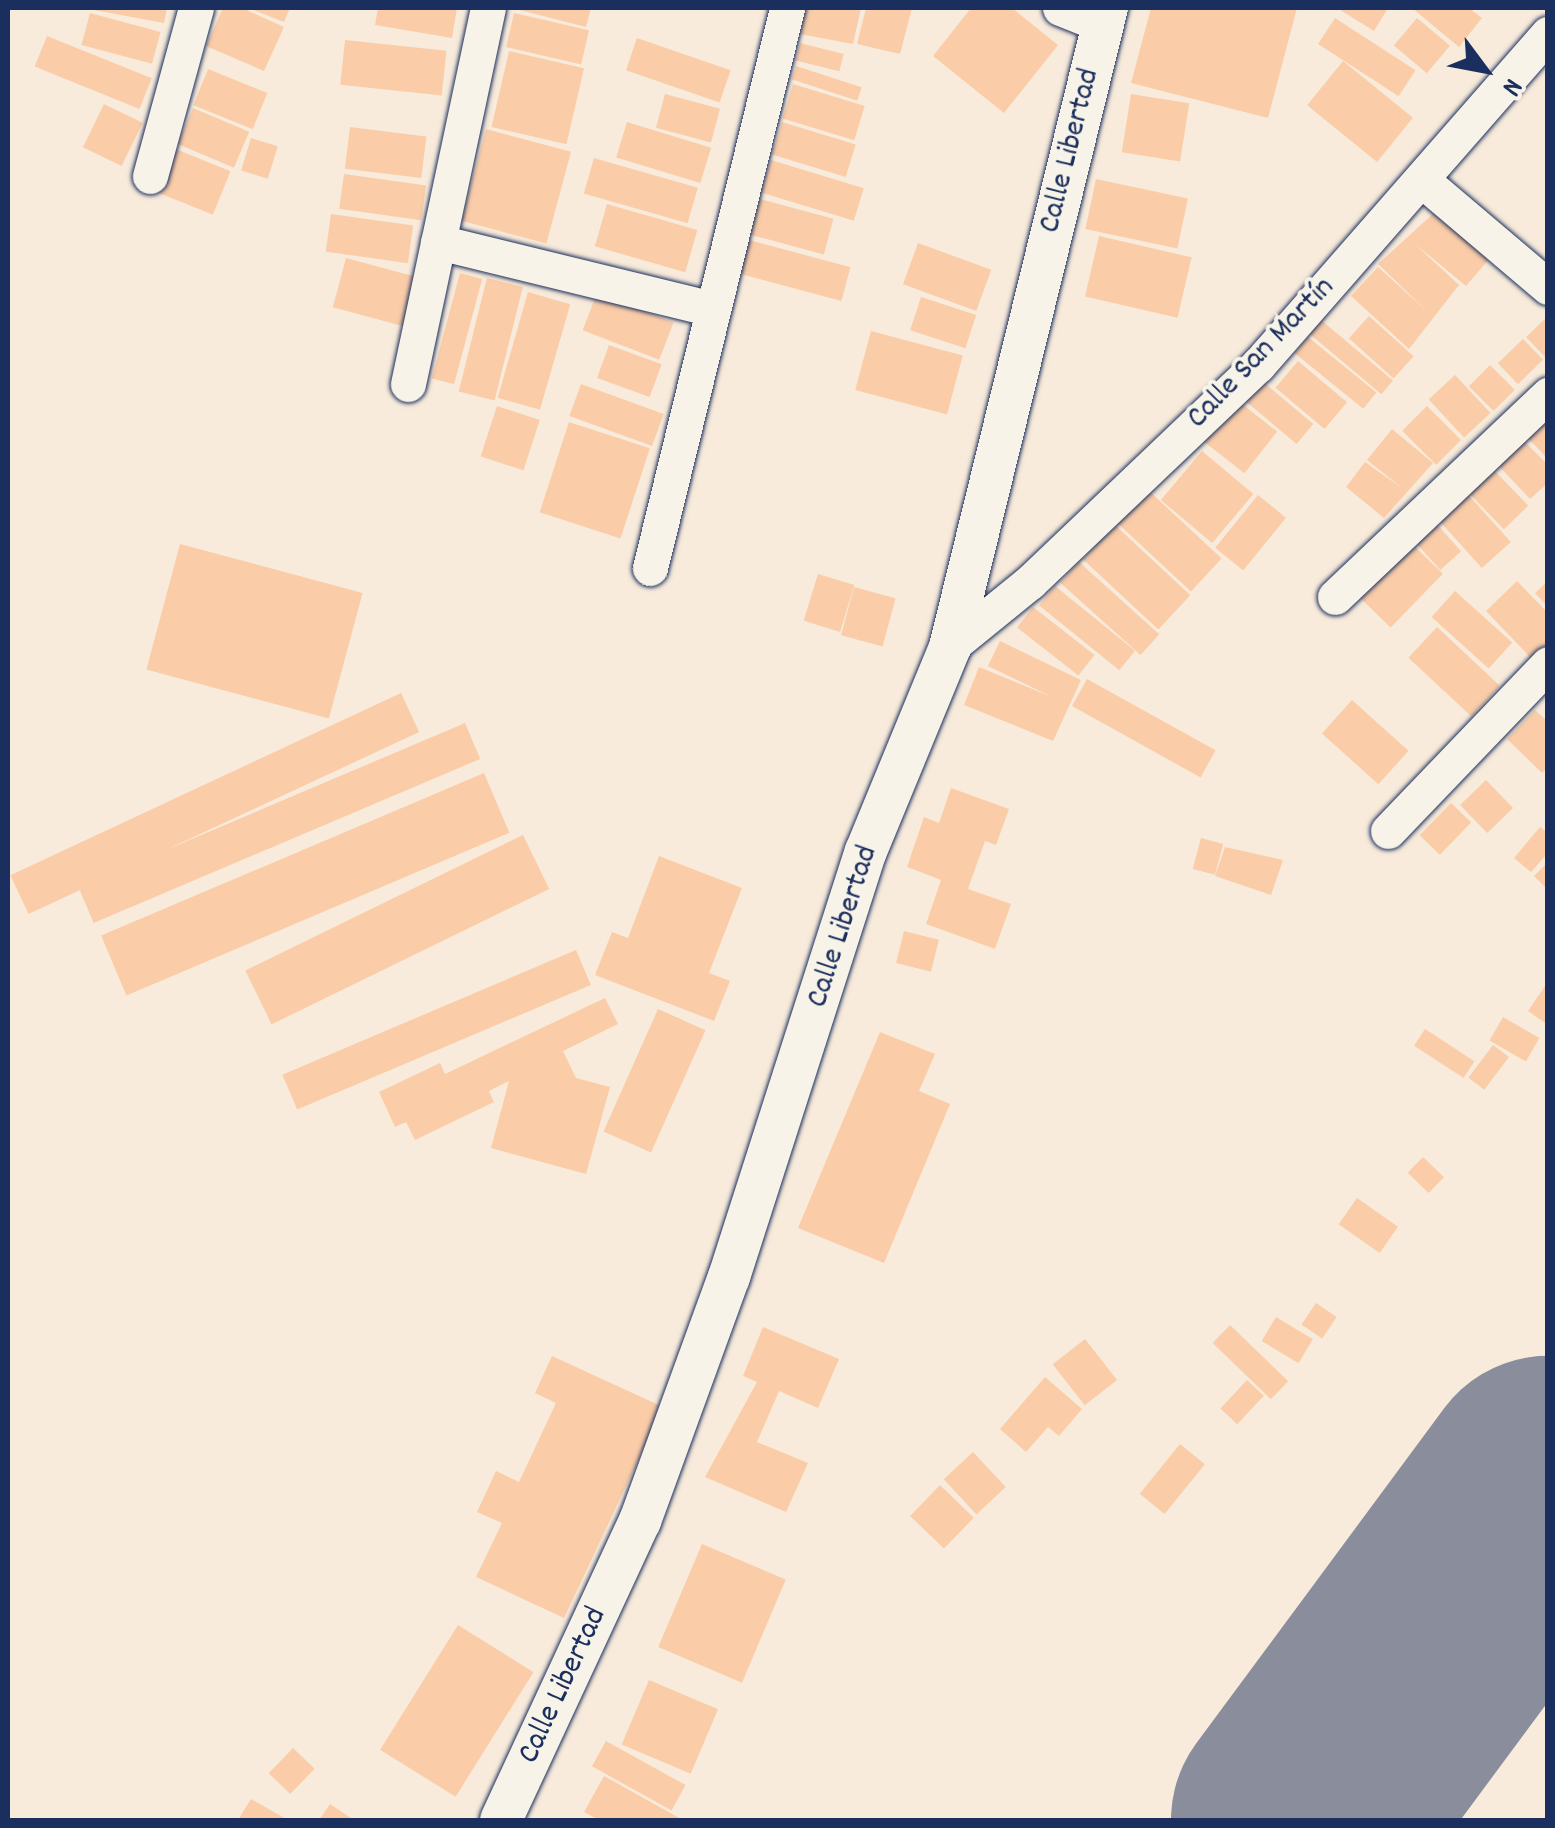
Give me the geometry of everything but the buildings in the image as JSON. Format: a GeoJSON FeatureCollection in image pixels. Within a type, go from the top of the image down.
{"type":"FeatureCollection","features":[{"type":"Feature","properties":{"kind":"street"},"geometry":{"type":"LineString","coordinates":[[150,176],[196,8]]}},
{"type":"Feature","properties":{"kind":"street"},"geometry":{"type":"LineString","coordinates":[[408,384],[488,8]]}},
{"type":"Feature","properties":{"kind":"street"},"geometry":{"type":"LineString","coordinates":[[650,568],[786,8]]}},
{"type":"Feature","properties":{"kind":"street"},"geometry":{"type":"LineString","coordinates":[[1060,8],[1105,16]]}},
{"type":"Feature","properties":{"kind":"street","name":"Calle Libertad"},"geometry":{"type":"LineString","coordinates":[[502,1820],[640,1520],[729,1276],[866,852],[950,647],[1105,16]]}},
{"type":"Feature","properties":{"kind":"street","name":"Calle San Martín"},"geometry":{"type":"LineString","coordinates":[[950,647],[1030,582],[1258,365],[1548,34]]}},
{"type":"Feature","properties":{"kind":"street"},"geometry":{"type":"LineString","coordinates":[[1423,181],[1548,287]]}},
{"type":"Feature","properties":{"kind":"street"},"geometry":{"type":"LineString","coordinates":[[438,242],[713,309]]}},
{"type":"Feature","properties":{"kind":"street"},"geometry":{"type":"LineString","coordinates":[[1335,597],[1548,395]]}},
{"type":"Feature","properties":{"kind":"street"},"geometry":{"type":"LineString","coordinates":[[1388,831],[1548,664]]}},
{"type":"Feature","properties":{"kind":"runway"},"geometry":{"type":"LineString","coordinates":[[1300,1820],[1548,1485]]}}]}
